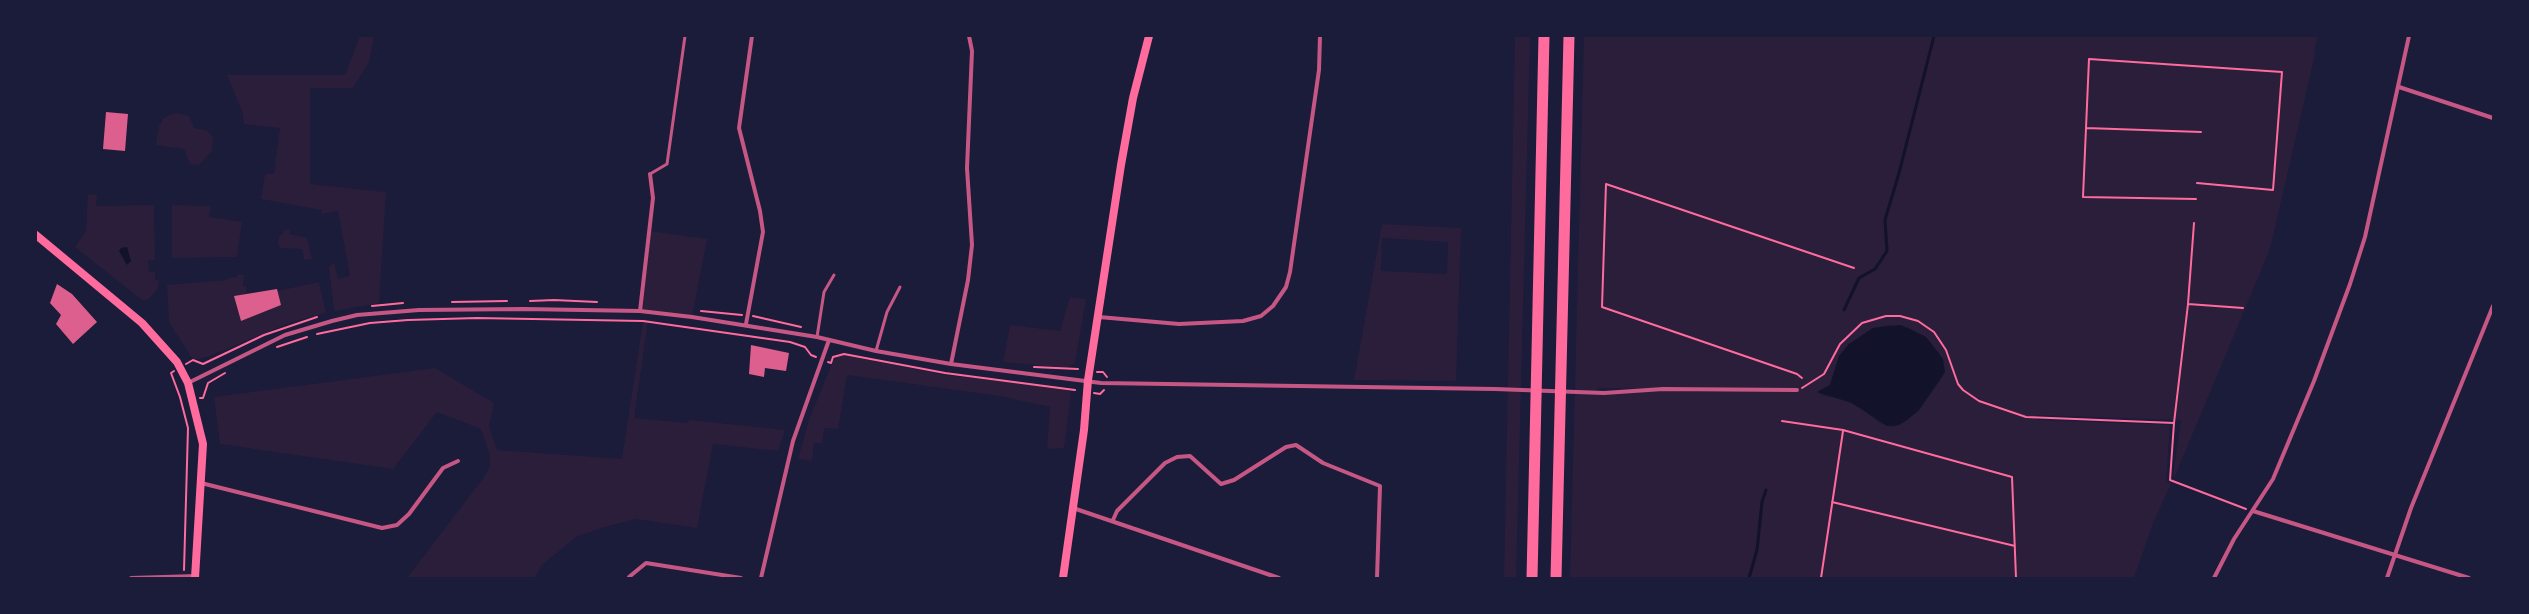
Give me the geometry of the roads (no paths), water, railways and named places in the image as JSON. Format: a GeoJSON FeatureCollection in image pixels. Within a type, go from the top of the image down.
{"type":"FeatureCollection","features":[{"type":"Feature","properties":{"kind":"highway"},"geometry":{"type":"LineString","coordinates":[[1532,578],[1544,36]]}},
{"type":"Feature","properties":{"kind":"highway"},"geometry":{"type":"LineString","coordinates":[[1556,578],[1569,36]]}},
{"type":"Feature","properties":{"kind":"main road"},"geometry":{"type":"LineString","coordinates":[[1063,578],[1088,380],[1099,317],[1124,147],[1133,98],[1149,36]]}},
{"type":"Feature","properties":{"kind":"main road"},"geometry":{"type":"LineString","coordinates":[[36,235],[142,323],[177,362],[188,382],[203,444],[196,577]]}},
{"type":"Feature","properties":{"kind":"street"},"geometry":{"type":"LineString","coordinates":[[746,324],[763,232],[760,211],[739,128],[752,36]]}},
{"type":"Feature","properties":{"kind":"street"},"geometry":{"type":"LineString","coordinates":[[951,364],[971,268],[972,246],[967,168],[972,51],[969,36]]}},
{"type":"Feature","properties":{"kind":"street"},"geometry":{"type":"LineString","coordinates":[[1099,317],[1179,324],[1243,321],[1261,316],[1273,306],[1286,287],[1290,272],[1319,70],[1320,36]]}},
{"type":"Feature","properties":{"kind":"street"},"geometry":{"type":"LineString","coordinates":[[2214,578],[2234,539],[2273,479],[2314,381],[2350,284],[2365,237],[2409,36]]}},
{"type":"Feature","properties":{"kind":"street"},"geometry":{"type":"LineString","coordinates":[[2399,86],[2493,118]]}},
{"type":"Feature","properties":{"kind":"street"},"geometry":{"type":"LineString","coordinates":[[640,311],[654,198],[650,174]]}},
{"type":"Feature","properties":{"kind":"street"},"geometry":{"type":"LineString","coordinates":[[2388,578],[2394,555],[2411,508],[2493,306]]}},
{"type":"Feature","properties":{"kind":"street"},"geometry":{"type":"LineString","coordinates":[[188,382],[285,335],[357,316],[423,309],[640,311],[746,324],[817,337],[876,351],[951,364],[1088,380],[1101,383],[1495,389],[1604,393],[1663,389],[1797,390]]}},
{"type":"Feature","properties":{"kind":"street"},"geometry":{"type":"LineString","coordinates":[[761,578],[793,441],[829,340]]}},
{"type":"Feature","properties":{"kind":"street"},"geometry":{"type":"LineString","coordinates":[[1113,520],[1117,512],[1165,463],[1177,457],[1190,456],[1221,484],[1234,480],[1286,447],[1296,445],[1323,463],[1380,486],[1376,578]]}},
{"type":"Feature","properties":{"kind":"street"},"geometry":{"type":"LineString","coordinates":[[201,482],[382,528],[397,525],[409,514],[443,468],[458,461]]}},
{"type":"Feature","properties":{"kind":"street"},"geometry":{"type":"LineString","coordinates":[[1073,508],[1113,520],[1279,578]]}},
{"type":"Feature","properties":{"kind":"street"},"geometry":{"type":"LineString","coordinates":[[2253,511],[2469,578]]}},
{"type":"Feature","properties":{"kind":"street"},"geometry":{"type":"LineString","coordinates":[[629,577],[646,563],[741,578]]}},
{"type":"Feature","properties":{"kind":"street"},"geometry":{"type":"LineString","coordinates":[[131,578],[196,577]]}},
{"type":"Feature","properties":{"kind":"lane"},"geometry":{"type":"LineString","coordinates":[[650,174],[667,164],[684,36]]}},
{"type":"Feature","properties":{"kind":"lane"},"geometry":{"type":"LineString","coordinates":[[817,337],[824,292],[834,274]]}},
{"type":"Feature","properties":{"kind":"lane"},"geometry":{"type":"LineString","coordinates":[[876,351],[887,312],[900,287]]}},
{"type":"Feature","properties":{"kind":"waterway"},"geometry":{"type":"LineString","coordinates":[[1844,310],[1859,278],[1875,269],[1887,251],[1885,220],[1899,173],[1934,36]]}},
{"type":"Feature","properties":{"kind":"waterway"},"geometry":{"type":"LineString","coordinates":[[1749,578],[1757,550],[1762,502],[1766,490]]}}]}
